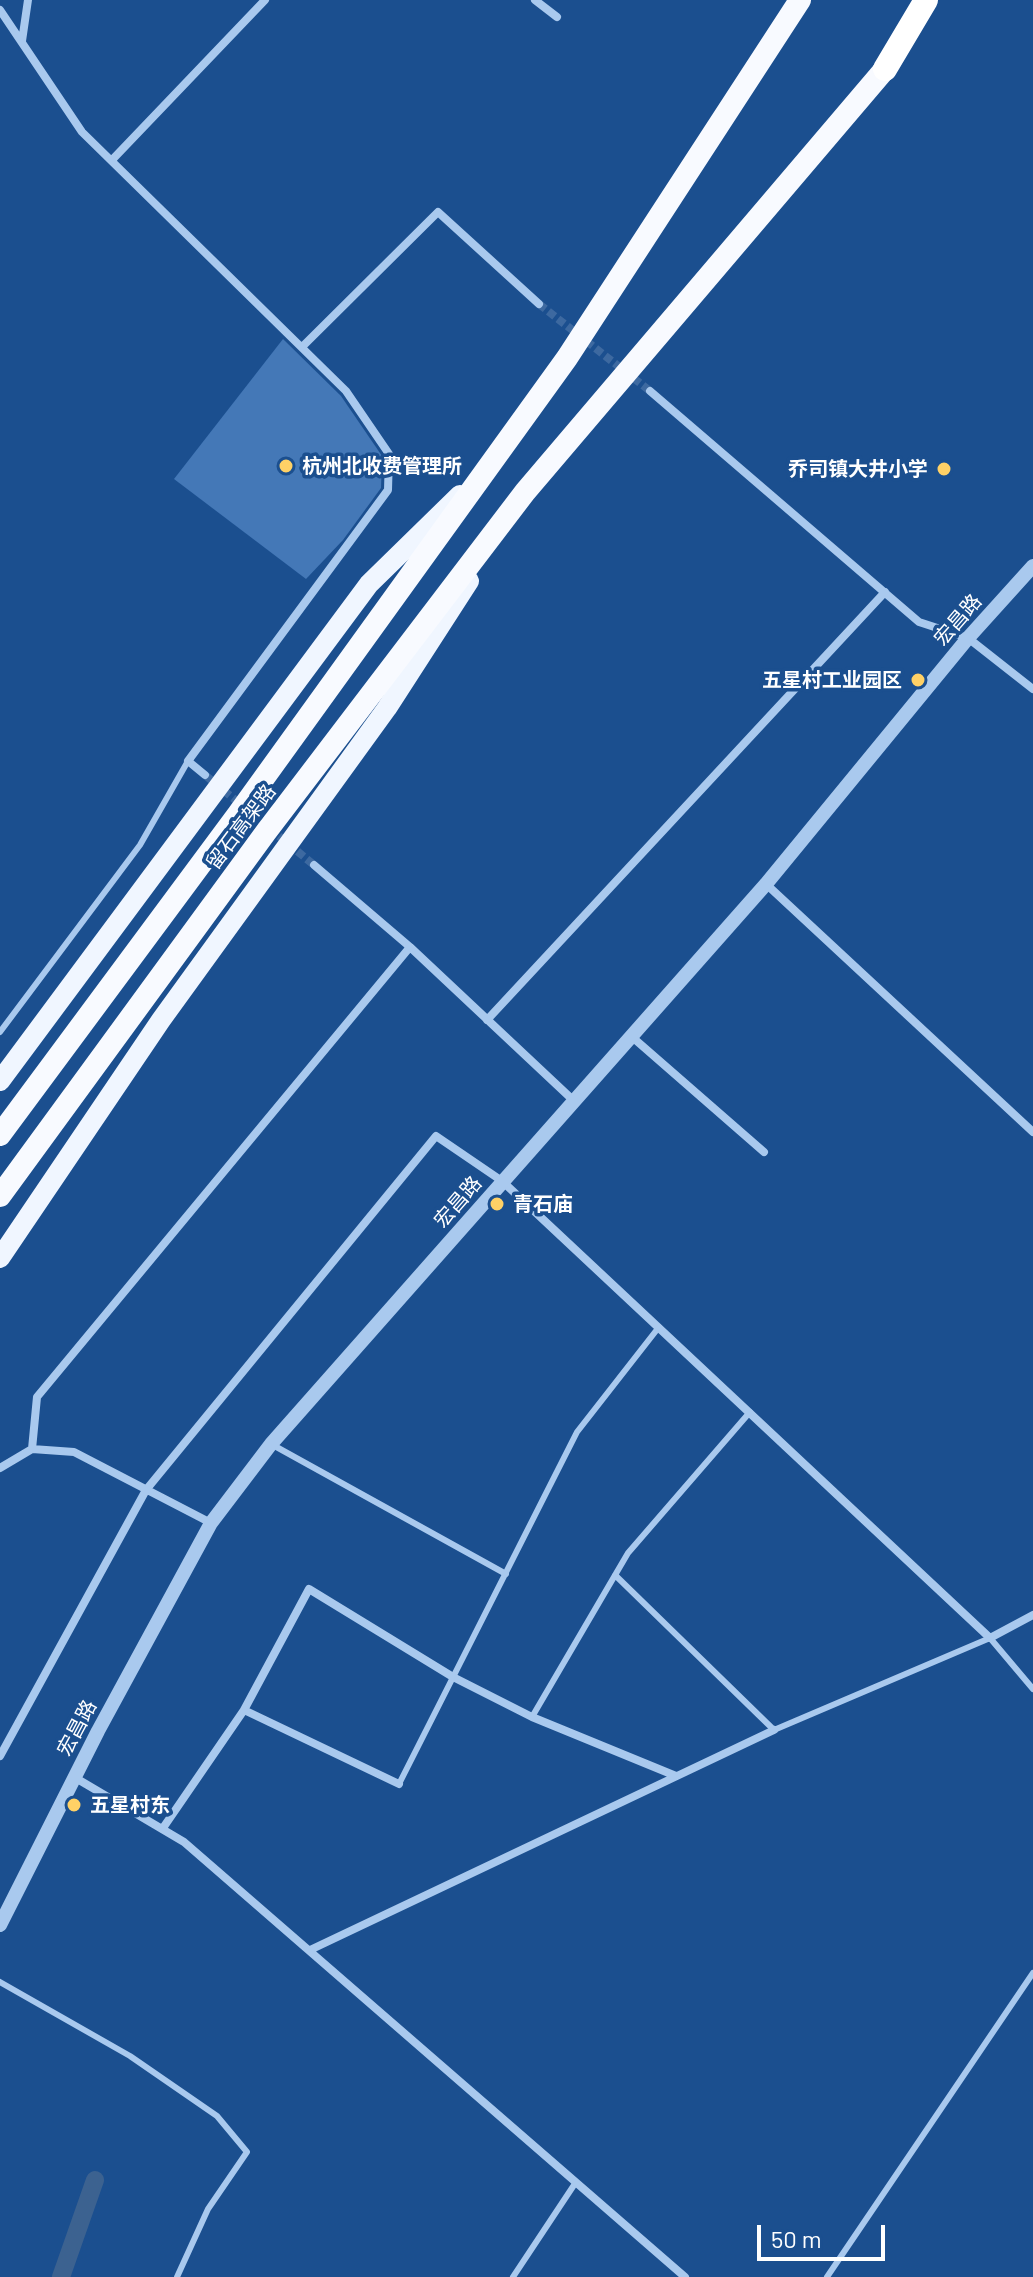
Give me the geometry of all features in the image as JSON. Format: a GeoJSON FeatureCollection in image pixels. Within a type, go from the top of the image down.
{"type":"FeatureCollection","features":[{"type":"Feature","properties":{"kind":"highway","name":"留石高架路"},"geometry":{"type":"LineString","coordinates":[[0,1135],[492,465],[567,358],[800,0]]}},
{"type":"Feature","properties":{"kind":"highway"},"geometry":{"type":"LineString","coordinates":[[885,69],[926,0]]}},
{"type":"Feature","properties":{"kind":"highway","name":"留石高架路"},"geometry":{"type":"LineString","coordinates":[[0,1196],[266,832],[525,492],[617,380],[885,69]]}},
{"type":"Feature","properties":{"kind":"main road"},"geometry":{"type":"LineString","coordinates":[[0,1081],[369,584],[492,465]]}},
{"type":"Feature","properties":{"kind":"main road"},"geometry":{"type":"LineString","coordinates":[[0,1258],[161,1020],[387,708],[525,492]]}},
{"type":"Feature","properties":{"kind":"street"},"geometry":{"type":"LineString","coordinates":[[22,42],[28,0]]}},
{"type":"Feature","properties":{"kind":"street"},"geometry":{"type":"LineString","coordinates":[[112,160],[265,0]]}},
{"type":"Feature","properties":{"kind":"street"},"geometry":{"type":"LineString","coordinates":[[535,0],[557,17]]}},
{"type":"Feature","properties":{"kind":"street"},"geometry":{"type":"LineString","coordinates":[[0,10],[82,132],[346,391],[389,454],[388,490],[188,761],[205,775]]}},
{"type":"Feature","properties":{"kind":"street"},"geometry":{"type":"LineString","coordinates":[[302,347],[438,212],[539,304]]}},
{"type":"Feature","properties":{"kind":"street"},"geometry":{"type":"LineString","coordinates":[[650,391],[919,622],[968,638],[1033,689]]}},
{"type":"Feature","properties":{"kind":"street","name":"宏昌路"},"geometry":{"type":"LineString","coordinates":[[0,1925],[74,1777],[211,1523],[271,1444],[766,884],[968,638],[1033,566]]}},
{"type":"Feature","properties":{"kind":"street"},"geometry":{"type":"LineString","coordinates":[[487,1020],[885,592]]}},
{"type":"Feature","properties":{"kind":"street"},"geometry":{"type":"LineString","coordinates":[[314,865],[410,947],[574,1101]]}},
{"type":"Feature","properties":{"kind":"street"},"geometry":{"type":"LineString","coordinates":[[766,884],[1033,1132]]}},
{"type":"Feature","properties":{"kind":"street"},"geometry":{"type":"LineString","coordinates":[[32,1449],[37,1397],[410,947]]}},
{"type":"Feature","properties":{"kind":"street"},"geometry":{"type":"LineString","coordinates":[[631,1036],[764,1152]]}},
{"type":"Feature","properties":{"kind":"street"},"geometry":{"type":"LineString","coordinates":[[0,1756],[146,1490],[436,1136],[502,1181],[990,1638],[1033,1615]]}},
{"type":"Feature","properties":{"kind":"street"},"geometry":{"type":"LineString","coordinates":[[0,1468],[32,1449],[74,1452],[211,1523]]}},
{"type":"Feature","properties":{"kind":"street"},"geometry":{"type":"LineString","coordinates":[[163,1828],[244,1710],[309,1589],[453,1677],[532,1717],[676,1776]]}},
{"type":"Feature","properties":{"kind":"street"},"geometry":{"type":"LineString","coordinates":[[244,1710],[399,1784]]}},
{"type":"Feature","properties":{"kind":"street"},"geometry":{"type":"LineString","coordinates":[[310,1950],[774,1730]]}},
{"type":"Feature","properties":{"kind":"street"},"geometry":{"type":"LineString","coordinates":[[74,1777],[184,1842],[685,2277]]}},
{"type":"Feature","properties":{"kind":"lane"},"geometry":{"type":"LineString","coordinates":[[0,1032],[140,845],[188,761]]}},
{"type":"Feature","properties":{"kind":"lane"},"geometry":{"type":"LineString","coordinates":[[399,1784],[577,1432],[659,1327]]}},
{"type":"Feature","properties":{"kind":"lane"},"geometry":{"type":"LineString","coordinates":[[532,1717],[615,1575],[655,1519],[750,1412]]}},
{"type":"Feature","properties":{"kind":"lane"},"geometry":{"type":"LineString","coordinates":[[271,1444],[506,1574]]}},
{"type":"Feature","properties":{"kind":"lane"},"geometry":{"type":"LineString","coordinates":[[615,1575],[774,1730],[990,1638],[1033,1689]]}},
{"type":"Feature","properties":{"kind":"lane"},"geometry":{"type":"LineString","coordinates":[[827,2277],[1033,1973]]}},
{"type":"Feature","properties":{"kind":"lane"},"geometry":{"type":"LineString","coordinates":[[0,1982],[130,2056],[217,2116],[247,2152],[208,2209],[177,2277]]}},
{"type":"Feature","properties":{"kind":"lane"},"geometry":{"type":"LineString","coordinates":[[513,2277],[576,2182]]}},
{"type":"Feature","properties":{"kind":"building","name":"杭州北收费管理所"},"geometry":{"type":"Polygon","coordinates":[[[283,339],[341,396],[382,456],[381,488],[343,540],[306,579],[174,479],[283,339]]]}},
{"type":"Feature","properties":{"kind":"waterway"},"geometry":{"type":"LineString","coordinates":[[61,2277],[95,2180]]}},
{"type":"Feature","properties":{"kind":"tunnel"},"geometry":{"type":"LineString","coordinates":[[539,304],[650,391]]}},
{"type":"Feature","properties":{"kind":"tunnel"},"geometry":{"type":"LineString","coordinates":[[205,775],[314,865]]}},
{"type":"Feature","properties":{"kind":"place","name":"杭州北收费管理所"},"geometry":{"type":"Point","coordinates":[286,466]}},
{"type":"Feature","properties":{"kind":"place","name":"乔司镇大井小学"},"geometry":{"type":"Point","coordinates":[944,469]}},
{"type":"Feature","properties":{"kind":"place","name":"五星村工业园区"},"geometry":{"type":"Point","coordinates":[918,680]}},
{"type":"Feature","properties":{"kind":"place","name":"青石庙"},"geometry":{"type":"Point","coordinates":[497,1204]}},
{"type":"Feature","properties":{"kind":"place","name":"五星村东"},"geometry":{"type":"Point","coordinates":[74,1805]}}]}
